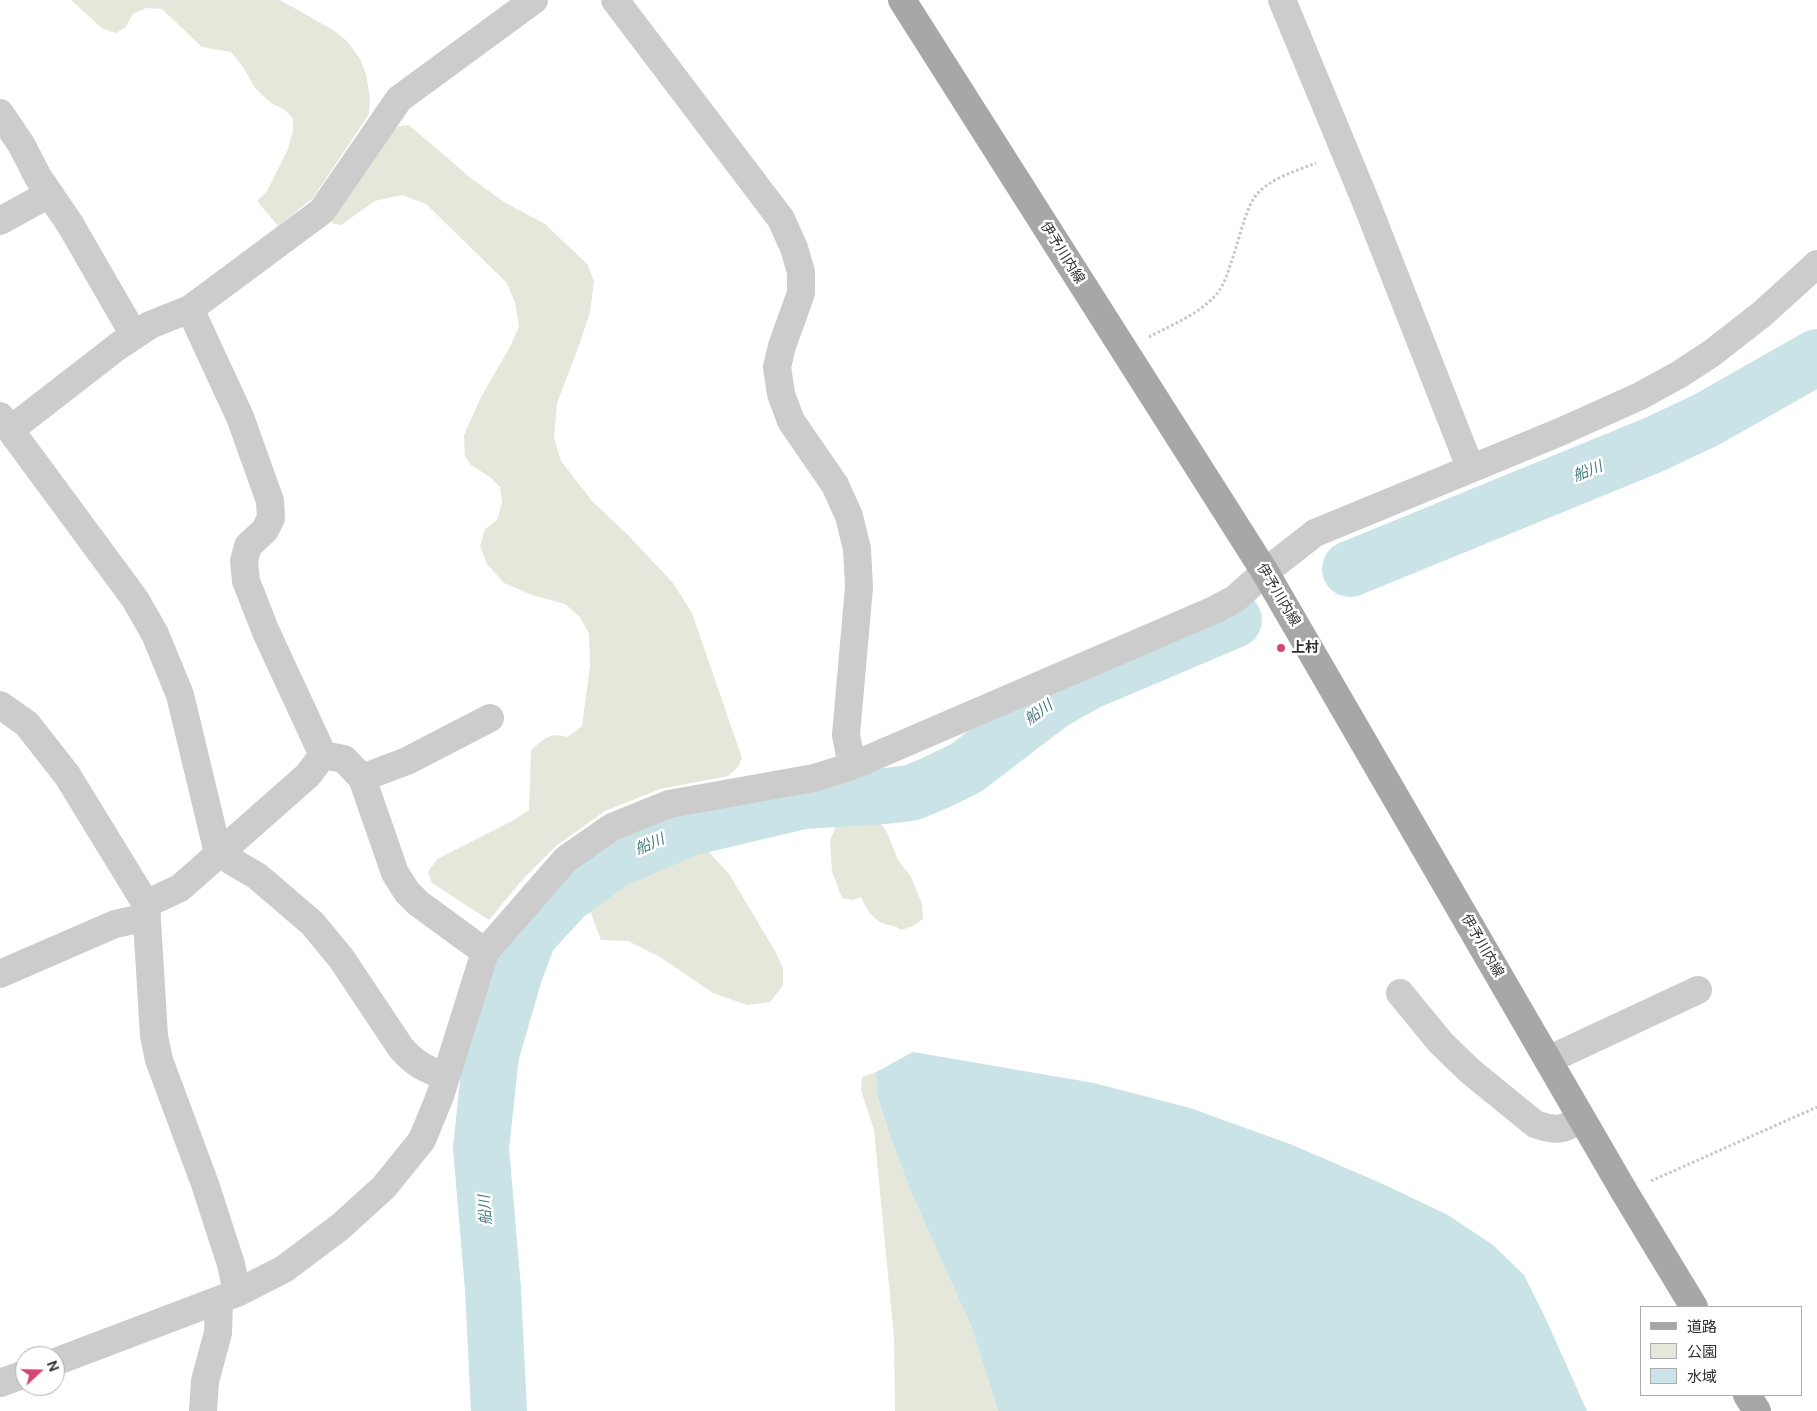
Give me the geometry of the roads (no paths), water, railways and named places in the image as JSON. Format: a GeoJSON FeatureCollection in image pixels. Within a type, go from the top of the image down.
{"type":"FeatureCollection","features":[{"type":"Feature","properties":{"kind":"main road","name":"伊予川内線"},"geometry":{"type":"LineString","coordinates":[[902,0],[1265,572],[1625,1193],[1693,1306]]}},
{"type":"Feature","properties":{"kind":"main road"},"geometry":{"type":"LineString","coordinates":[[1748,1396],[1757,1411]]}},
{"type":"Feature","properties":{"kind":"street"},"geometry":{"type":"LineString","coordinates":[[445,1076],[427,1070],[412,1060],[401,1048],[341,958],[312,923],[257,876],[218,853],[180,695],[155,634],[135,599],[5,423],[134,335],[190,309],[322,211],[399,99],[534,0]]}},
{"type":"Feature","properties":{"kind":"street"},"geometry":{"type":"LineString","coordinates":[[615,0],[781,219],[794,248],[801,272],[801,293],[782,346],[777,367],[781,394],[791,421],[835,485],[849,516],[857,549],[859,587],[846,736],[852,766]]}},
{"type":"Feature","properties":{"kind":"street"},"geometry":{"type":"LineString","coordinates":[[1282,0],[1345,151],[1470,467]]}},
{"type":"Feature","properties":{"kind":"street"},"geometry":{"type":"LineString","coordinates":[[0,112],[21,144],[38,178],[70,224],[134,335]]}},
{"type":"Feature","properties":{"kind":"street"},"geometry":{"type":"LineString","coordinates":[[0,221],[49,194]]}},
{"type":"Feature","properties":{"kind":"street"},"geometry":{"type":"LineString","coordinates":[[65,1358],[228,1296],[284,1269],[340,1227],[384,1187],[422,1140],[440,1096],[485,952],[566,859],[612,827],[669,804],[814,778],[852,766],[1214,610],[1235,599],[1265,572],[1315,533],[1604,412],[1640,396],[1680,374],[1712,353],[1762,314],[1817,264]]}},
{"type":"Feature","properties":{"kind":"street"},"geometry":{"type":"LineString","coordinates":[[190,309],[240,417],[270,501],[271,518],[265,530],[248,546],[244,561],[246,581],[266,632],[323,755]]}},
{"type":"Feature","properties":{"kind":"street"},"geometry":{"type":"LineString","coordinates":[[0,705],[28,724],[67,775],[146,911],[154,1036],[159,1060],[205,1184],[231,1264],[228,1296],[206,1381],[202,1411]]}},
{"type":"Feature","properties":{"kind":"street"},"geometry":{"type":"LineString","coordinates":[[362,778],[407,761],[490,718]]}},
{"type":"Feature","properties":{"kind":"street"},"geometry":{"type":"LineString","coordinates":[[323,755],[344,759],[362,778],[395,873],[407,892],[418,904],[485,952]]}},
{"type":"Feature","properties":{"kind":"street"},"geometry":{"type":"LineString","coordinates":[[0,974],[146,911],[180,888],[308,775],[323,755]]}},
{"type":"Feature","properties":{"kind":"street"},"geometry":{"type":"LineString","coordinates":[[1548,1060],[1698,990]]}},
{"type":"Feature","properties":{"kind":"street"},"geometry":{"type":"LineString","coordinates":[[1400,993],[1441,1043],[1470,1070],[1535,1124],[1562,1130],[1582,1119]]}},
{"type":"Feature","properties":{"kind":"street"},"geometry":{"type":"LineString","coordinates":[[0,1383],[15,1378]]}},
{"type":"Feature","properties":{"kind":"water"},"geometry":{"type":"Polygon","coordinates":[[[913,1052],[1094,1083],[1190,1108],[1290,1144],[1383,1184],[1448,1215],[1493,1245],[1524,1275],[1587,1411],[998,1411],[971,1326],[913,1197],[877,1096],[876,1072],[913,1052]]]}},
{"type":"Feature","properties":{"kind":"waterway","name":"船川"},"geometry":{"type":"LineString","coordinates":[[1350,569],[1653,445],[1706,420],[1817,357]]}},
{"type":"Feature","properties":{"kind":"waterway","name":"船川"},"geometry":{"type":"LineString","coordinates":[[499,1411],[493,1289],[481,1148],[491,1055],[515,972],[529,935],[565,896],[612,861],[689,828],[803,801],[911,793],[966,768],[1051,703],[1088,682],[1234,620]]}},
{"type":"Feature","properties":{"kind":"place","name":"上村"},"geometry":{"type":"Point","coordinates":[1281,648]}}]}
